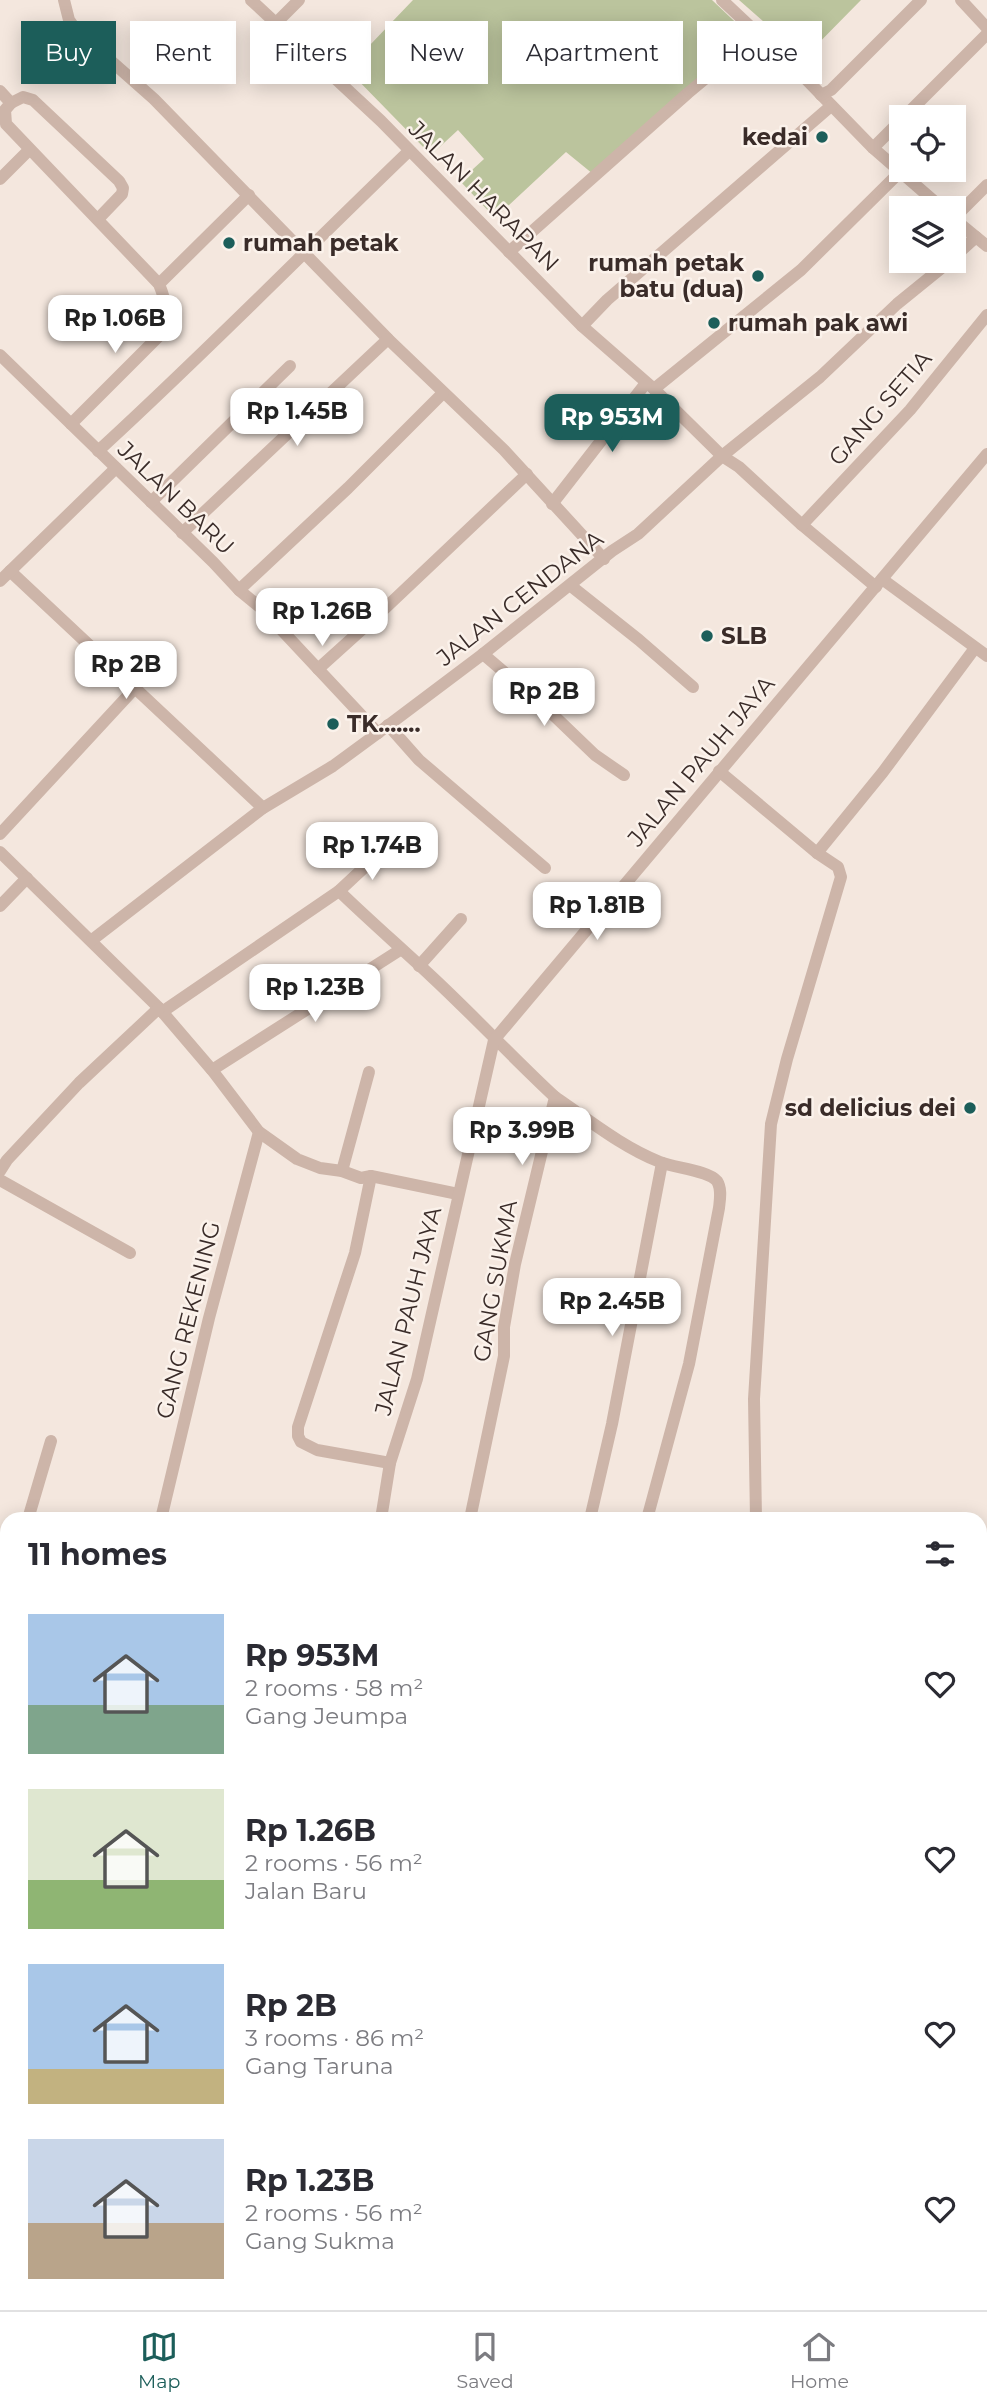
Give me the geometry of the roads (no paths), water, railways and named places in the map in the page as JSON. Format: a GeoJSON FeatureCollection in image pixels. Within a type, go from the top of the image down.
{"type":"FeatureCollection","features":[{"type":"Feature","properties":{"kind":"street"},"geometry":{"type":"LineString","coordinates":[[64,0],[69,20],[76,30],[154,99],[388,339],[505,450],[604,559]]}},
{"type":"Feature","properties":{"kind":"street","name":"JALAN HARAPAN"},"geometry":{"type":"LineString","coordinates":[[251,0],[274,21]]}},
{"type":"Feature","properties":{"kind":"street"},"geometry":{"type":"LineString","coordinates":[[278,21],[299,0]]}},
{"type":"Feature","properties":{"kind":"street"},"geometry":{"type":"LineString","coordinates":[[722,0],[745,21]]}},
{"type":"Feature","properties":{"kind":"street"},"geometry":{"type":"LineString","coordinates":[[821,95],[831,90],[921,0]]}},
{"type":"Feature","properties":{"kind":"street"},"geometry":{"type":"LineString","coordinates":[[915,105],[987,31],[961,0]]}},
{"type":"Feature","properties":{"kind":"street","name":"JALAN HARAPAN"},"geometry":{"type":"LineString","coordinates":[[341,84],[582,326],[650,386],[722,456],[739,467],[802,525],[879,583],[987,656]]}},
{"type":"Feature","properties":{"kind":"street"},"geometry":{"type":"LineString","coordinates":[[509,252],[699,84]]}},
{"type":"Feature","properties":{"kind":"street"},"geometry":{"type":"LineString","coordinates":[[810,84],[889,161]]}},
{"type":"Feature","properties":{"kind":"street"},"geometry":{"type":"LineString","coordinates":[[0,91],[11,103]]}},
{"type":"Feature","properties":{"kind":"street"},"geometry":{"type":"LineString","coordinates":[[71,424],[160,335],[166,323],[168,308],[159,284],[6,124],[5,110],[11,103],[23,97],[33,100],[119,181],[124,188],[122,194],[98,219]]}},
{"type":"Feature","properties":{"kind":"street"},"geometry":{"type":"LineString","coordinates":[[582,326],[607,300],[831,106]]}},
{"type":"Feature","properties":{"kind":"street"},"geometry":{"type":"LineString","coordinates":[[873,148],[889,131]]}},
{"type":"Feature","properties":{"kind":"street"},"geometry":{"type":"LineString","coordinates":[[0,179],[29,150]]}},
{"type":"Feature","properties":{"kind":"street"},"geometry":{"type":"LineString","coordinates":[[98,451],[185,371],[303,252],[410,151]]}},
{"type":"Feature","properties":{"kind":"street"},"geometry":{"type":"LineString","coordinates":[[552,504],[650,386],[802,270],[890,182]]}},
{"type":"Feature","properties":{"kind":"street"},"geometry":{"type":"LineString","coordinates":[[913,182],[929,196]]}},
{"type":"Feature","properties":{"kind":"street"},"geometry":{"type":"LineString","coordinates":[[966,207],[987,185]]}},
{"type":"Feature","properties":{"kind":"street"},"geometry":{"type":"LineString","coordinates":[[159,284],[248,195]]}},
{"type":"Feature","properties":{"kind":"street"},"geometry":{"type":"LineString","coordinates":[[966,229],[987,246]]}},
{"type":"Feature","properties":{"kind":"street"},"geometry":{"type":"LineString","coordinates":[[966,246],[976,237]]}},
{"type":"Feature","properties":{"kind":"street","name":"JALAN CENDANA"},"geometry":{"type":"LineString","coordinates":[[92,940],[263,808],[333,766],[383,729],[638,534],[722,456],[820,377],[897,304],[935,273]]}},
{"type":"Feature","properties":{"kind":"street","name":"GANG SETIA"},"geometry":{"type":"LineString","coordinates":[[802,525],[910,410],[987,315]]}},
{"type":"Feature","properties":{"kind":"street"},"geometry":{"type":"LineString","coordinates":[[183,533],[388,339]]}},
{"type":"Feature","properties":{"kind":"street","name":"JALAN BARU"},"geometry":{"type":"LineString","coordinates":[[0,355],[239,590],[261,608],[318,668],[383,729],[545,867]]}},
{"type":"Feature","properties":{"kind":"street"},"geometry":{"type":"LineString","coordinates":[[151,502],[289,366]]}},
{"type":"Feature","properties":{"kind":"street"},"geometry":{"type":"LineString","coordinates":[[239,590],[348,488],[443,393]]}},
{"type":"Feature","properties":{"kind":"street","name":"JALAN PAUH JAYA"},"geometry":{"type":"LineString","coordinates":[[382,1512],[390,1464],[417,1379],[494,1040],[987,454]]}},
{"type":"Feature","properties":{"kind":"street"},"geometry":{"type":"LineString","coordinates":[[0,581],[116,468]]}},
{"type":"Feature","properties":{"kind":"street"},"geometry":{"type":"LineString","coordinates":[[318,668],[527,474]]}},
{"type":"Feature","properties":{"kind":"street"},"geometry":{"type":"LineString","coordinates":[[10,571],[263,808]]}},
{"type":"Feature","properties":{"kind":"street"},"geometry":{"type":"LineString","coordinates":[[571,586],[639,639],[693,687]]}},
{"type":"Feature","properties":{"kind":"street"},"geometry":{"type":"LineString","coordinates":[[817,853],[883,772],[975,648]]}},
{"type":"Feature","properties":{"kind":"street"},"geometry":{"type":"LineString","coordinates":[[483,654],[562,723],[594,755],[624,775]]}},
{"type":"Feature","properties":{"kind":"street"},"geometry":{"type":"LineString","coordinates":[[0,834],[136,687]]}},
{"type":"Feature","properties":{"kind":"street"},"geometry":{"type":"LineString","coordinates":[[719,771],[817,853],[838,867],[841,877],[787,1059],[771,1124],[754,1399],[756,1512]]}},
{"type":"Feature","properties":{"kind":"street"},"geometry":{"type":"LineString","coordinates":[[2,1162],[79,1083],[161,1010],[339,891],[383,850]]}},
{"type":"Feature","properties":{"kind":"street"},"geometry":{"type":"LineString","coordinates":[[0,852],[161,1010],[212,1070],[258,1132],[297,1159],[320,1168],[342,1171],[361,1178],[371,1176],[458,1194]]}},
{"type":"Feature","properties":{"kind":"street"},"geometry":{"type":"LineString","coordinates":[[0,906],[27,878]]}},
{"type":"Feature","properties":{"kind":"street"},"geometry":{"type":"LineString","coordinates":[[339,891],[555,1097],[624,1145],[662,1163],[708,1175],[716,1181],[720,1191],[719,1208],[689,1364],[649,1512]]}},
{"type":"Feature","properties":{"kind":"street"},"geometry":{"type":"LineString","coordinates":[[419,966],[461,919]]}},
{"type":"Feature","properties":{"kind":"street"},"geometry":{"type":"LineString","coordinates":[[212,1070],[400,950]]}},
{"type":"Feature","properties":{"kind":"street"},"geometry":{"type":"LineString","coordinates":[[342,1171],[369,1072]]}},
{"type":"Feature","properties":{"kind":"street","name":"GANG SUKMA"},"geometry":{"type":"LineString","coordinates":[[471,1512],[503,1356],[504,1327],[515,1264],[555,1097]]}},
{"type":"Feature","properties":{"kind":"street","name":"GANG REKENING"},"geometry":{"type":"LineString","coordinates":[[163,1512],[209,1318],[258,1132]]}},
{"type":"Feature","properties":{"kind":"street"},"geometry":{"type":"LineString","coordinates":[[592,1512],[615,1410],[662,1163]]}},
{"type":"Feature","properties":{"kind":"street"},"geometry":{"type":"LineString","coordinates":[[371,1176],[355,1253],[298,1427],[298,1436],[301,1442],[317,1450],[390,1464]]}},
{"type":"Feature","properties":{"kind":"street"},"geometry":{"type":"LineString","coordinates":[[0,1180],[130,1253]]}},
{"type":"Feature","properties":{"kind":"street"},"geometry":{"type":"LineString","coordinates":[[30,1512],[51,1440]]}},
{"type":"Feature","properties":{"kind":"place","name":"kedai"},"geometry":{"type":"Point","coordinates":[822,137]}},
{"type":"Feature","properties":{"kind":"place","name":"rumah petak"},"geometry":{"type":"Point","coordinates":[229,243]}},
{"type":"Feature","properties":{"kind":"place","name":"rumah petak batu (dua)"},"geometry":{"type":"Point","coordinates":[758,276]}},
{"type":"Feature","properties":{"kind":"place","name":"rumah pak awi"},"geometry":{"type":"Point","coordinates":[714,323]}},
{"type":"Feature","properties":{"kind":"place","name":"SLB"},"geometry":{"type":"Point","coordinates":[707,636]}},
{"type":"Feature","properties":{"kind":"place","name":"TK......."},"geometry":{"type":"Point","coordinates":[333,724]}},
{"type":"Feature","properties":{"kind":"place","name":"sd delicius dei"},"geometry":{"type":"Point","coordinates":[970,1108]}}]}
